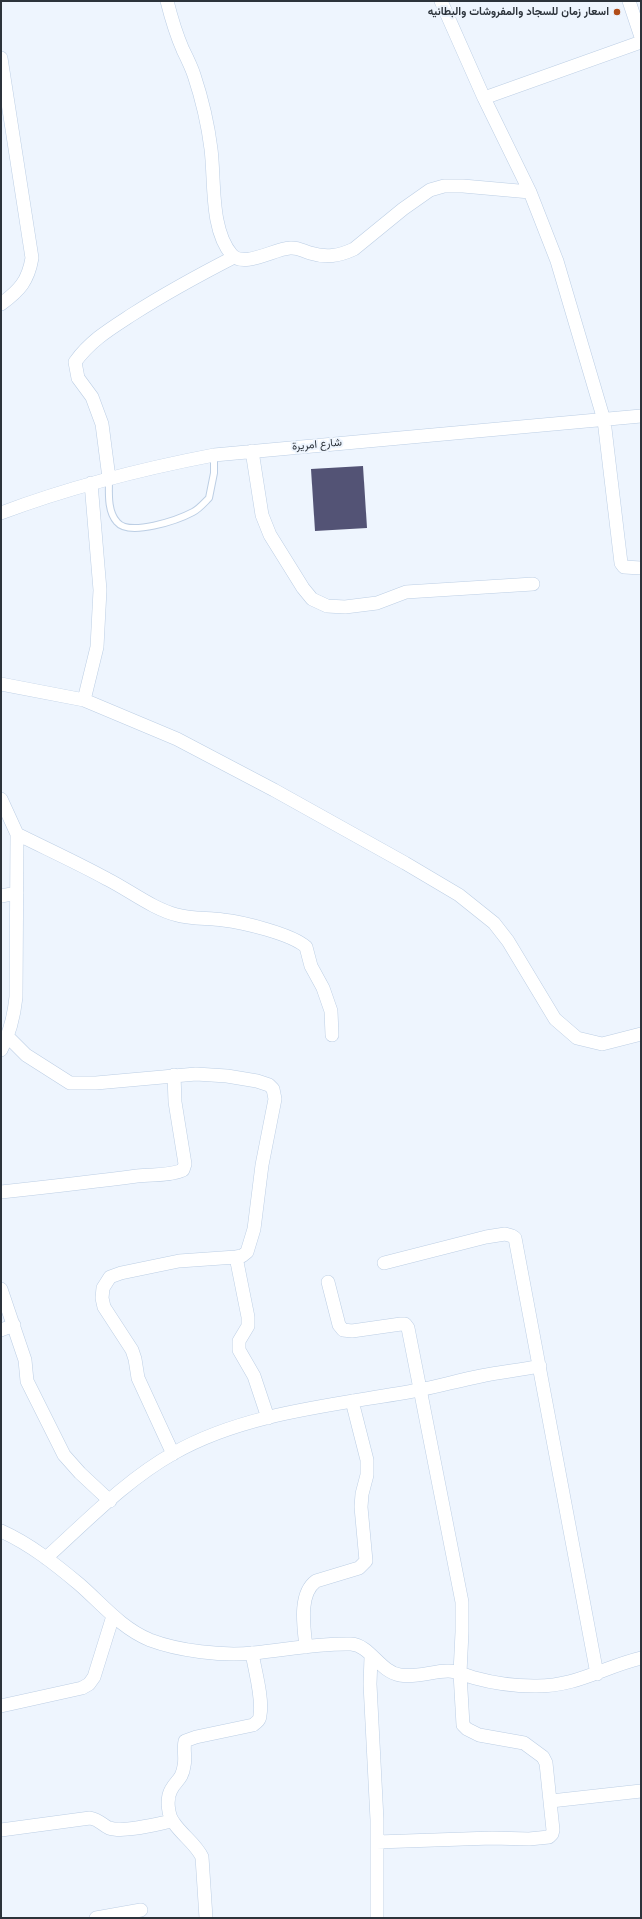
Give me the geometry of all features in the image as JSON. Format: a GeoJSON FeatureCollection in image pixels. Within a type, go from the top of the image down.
{"type":"FeatureCollection","features":[{"type":"Feature","properties":{"kind":"street"},"geometry":{"type":"LineString","coordinates":[[167,1],[182,49],[194,74],[206,121],[211,149],[216,215],[225,245],[234,257],[245,261],[290,248],[301,249],[324,257],[343,254],[354,249],[424,194],[444,186],[486,187],[530,192]]}},
{"type":"Feature","properties":{"kind":"street"},"geometry":{"type":"LineString","coordinates":[[441,1],[484,98],[530,192],[557,261],[604,420],[621,563],[624,567],[641,568]]}},
{"type":"Feature","properties":{"kind":"street"},"geometry":{"type":"LineString","coordinates":[[629,1],[641,37]]}},
{"type":"Feature","properties":{"kind":"street"},"geometry":{"type":"LineString","coordinates":[[484,98],[641,42]]}},
{"type":"Feature","properties":{"kind":"street"},"geometry":{"type":"LineString","coordinates":[[1,58],[32,258],[29,276],[19,288],[1,304]]}},
{"type":"Feature","properties":{"kind":"street"},"geometry":{"type":"LineString","coordinates":[[109,478],[102,424],[92,396],[78,378],[74,362],[86,346],[118,324],[174,288],[234,257]]}},
{"type":"Feature","properties":{"kind":"street","name":"شارع امريرة"},"geometry":{"type":"LineString","coordinates":[[1,513],[91,483],[153,466],[214,455],[641,416]]}},
{"type":"Feature","properties":{"kind":"street"},"geometry":{"type":"LineString","coordinates":[[252,451],[262,515],[270,535],[303,588],[312,599],[327,606],[345,607],[377,603],[406,592],[533,584]]}},
{"type":"Feature","properties":{"kind":"street"},"geometry":{"type":"LineString","coordinates":[[84,700],[97,647],[100,590],[91,483]]}},
{"type":"Feature","properties":{"kind":"street"},"geometry":{"type":"LineString","coordinates":[[1,684],[84,700],[177,740],[309,810],[405,863],[458,895],[494,923],[508,941],[556,1019],[577,1038],[602,1044],[641,1034]]}},
{"type":"Feature","properties":{"kind":"street"},"geometry":{"type":"LineString","coordinates":[[1,799],[17,834],[15,1011],[8,1037],[1,1050]]}},
{"type":"Feature","properties":{"kind":"street"},"geometry":{"type":"LineString","coordinates":[[17,834],[108,879],[136,896],[177,915],[225,920],[245,924],[286,936],[303,944],[306,947],[315,975],[326,994],[331,1011],[332,1035]]}},
{"type":"Feature","properties":{"kind":"street"},"geometry":{"type":"LineString","coordinates":[[1,896],[17,893]]}},
{"type":"Feature","properties":{"kind":"street"},"geometry":{"type":"LineString","coordinates":[[8,1037],[26,1055],[70,1083],[96,1084],[196,1074],[227,1076],[257,1081],[269,1085],[273,1089],[276,1099],[265,1151],[254,1229],[247,1252],[242,1256],[236,1257],[178,1261],[120,1273],[110,1277],[103,1288],[102,1298],[104,1307],[132,1350],[136,1359],[138,1378],[173,1454]]}},
{"type":"Feature","properties":{"kind":"street"},"geometry":{"type":"LineString","coordinates":[[1,1192],[169,1173],[182,1170],[185,1164],[175,1102],[174,1075]]}},
{"type":"Feature","properties":{"kind":"street"},"geometry":{"type":"LineString","coordinates":[[384,1263],[505,1234],[512,1236],[517,1242],[597,1674]]}},
{"type":"Feature","properties":{"kind":"street"},"geometry":{"type":"LineString","coordinates":[[236,1257],[248,1317],[248,1326],[239,1341],[239,1350],[254,1376],[268,1418]]}},
{"type":"Feature","properties":{"kind":"street"},"geometry":{"type":"LineString","coordinates":[[328,1282],[339,1325],[343,1330],[352,1331],[401,1324],[407,1326],[462,1602],[460,1673],[461,1713],[464,1727],[479,1735],[520,1741],[539,1753],[546,1763],[551,1801],[553,1830],[549,1837],[529,1839],[492,1838],[377,1842]]}},
{"type":"Feature","properties":{"kind":"street"},"geometry":{"type":"LineString","coordinates":[[1,1290],[25,1360],[27,1381],[64,1455],[80,1473],[110,1501]]}},
{"type":"Feature","properties":{"kind":"street"},"geometry":{"type":"LineString","coordinates":[[1,1330],[14,1325]]}},
{"type":"Feature","properties":{"kind":"street"},"geometry":{"type":"LineString","coordinates":[[46,1558],[131,1483],[173,1454],[195,1442],[268,1418],[352,1401],[420,1390],[480,1376],[540,1366]]}},
{"type":"Feature","properties":{"kind":"street"},"geometry":{"type":"LineString","coordinates":[[306,1647],[304,1610],[305,1598],[312,1584],[316,1581],[359,1568],[366,1561],[361,1507],[362,1494],[367,1475],[367,1460],[352,1401]]}},
{"type":"Feature","properties":{"kind":"street"},"geometry":{"type":"LineString","coordinates":[[1,1531],[22,1542],[46,1558],[79,1584],[113,1616],[131,1630],[149,1640],[171,1647],[227,1653],[252,1653],[341,1644],[357,1645],[388,1671],[397,1675],[422,1676],[447,1671],[460,1673],[477,1679],[534,1686],[579,1681],[641,1658]]}},
{"type":"Feature","properties":{"kind":"street"},"geometry":{"type":"LineString","coordinates":[[1,1706],[82,1688],[89,1684],[94,1677],[113,1616]]}},
{"type":"Feature","properties":{"kind":"street"},"geometry":{"type":"LineString","coordinates":[[206,1918],[202,1857],[198,1850],[172,1821],[170,1813],[170,1791],[182,1775],[185,1765],[185,1741],[196,1737],[253,1725],[258,1720],[260,1716],[259,1696],[252,1653]]}},
{"type":"Feature","properties":{"kind":"street"},"geometry":{"type":"LineString","coordinates":[[371,1657],[370,1684],[377,1842],[377,1918]]}},
{"type":"Feature","properties":{"kind":"street"},"geometry":{"type":"LineString","coordinates":[[551,1801],[641,1791]]}},
{"type":"Feature","properties":{"kind":"street"},"geometry":{"type":"LineString","coordinates":[[1,1830],[90,1818],[98,1819],[110,1828],[116,1829],[142,1827],[172,1821]]}},
{"type":"Feature","properties":{"kind":"street"},"geometry":{"type":"LineString","coordinates":[[96,1918],[141,1910]]}},
{"type":"Feature","properties":{"kind":"lane"},"geometry":{"type":"LineString","coordinates":[[109,478],[111,514],[117,524],[127,528],[152,526],[193,512],[209,498],[214,473],[214,455]]}},
{"type":"Feature","properties":{"kind":"building"},"geometry":{"type":"Polygon","coordinates":[[[363,466],[367,528],[315,531],[311,469],[363,466]]]}},
{"type":"Feature","properties":{"kind":"place","name":"اسعار زمان للسجاد والمفروشات والبطانيه"},"geometry":{"type":"Point","coordinates":[617,12]}}]}
